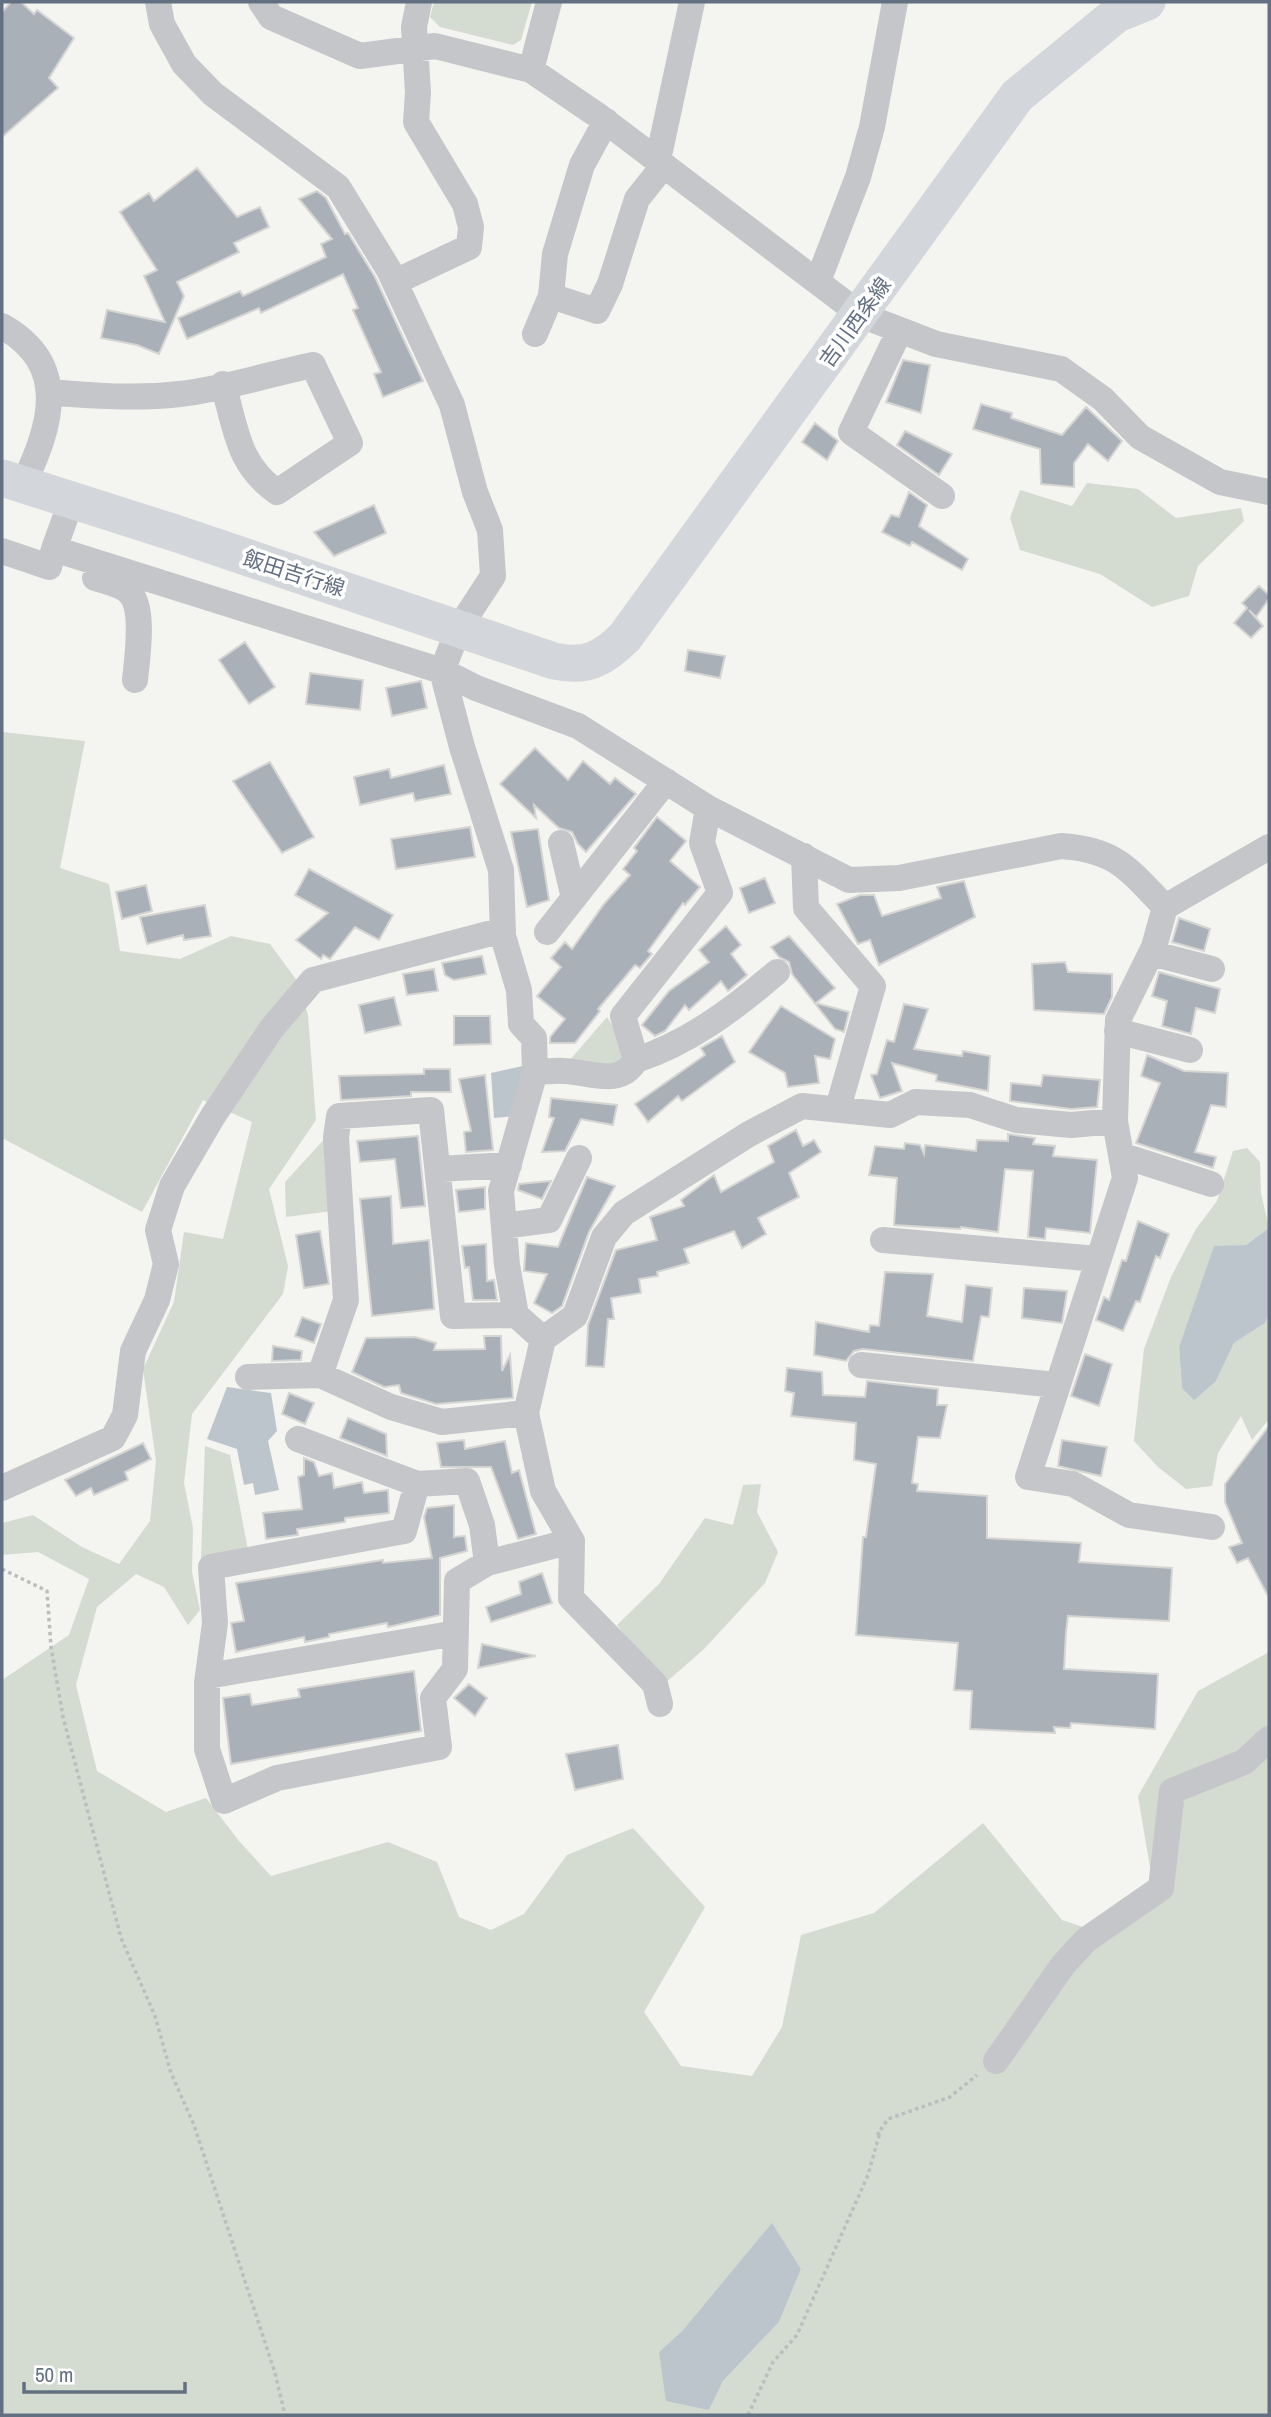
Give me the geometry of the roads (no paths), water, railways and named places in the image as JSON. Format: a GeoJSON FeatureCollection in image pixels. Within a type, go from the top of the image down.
{"type":"FeatureCollection","features":[{"type":"Feature","properties":{"kind":"main road","name":"吉川西条線"},"geometry":{"type":"LineString","coordinates":[[586,664],[608,653],[625,637],[861,315],[1017,96],[1117,14],[1147,2]]}},
{"type":"Feature","properties":{"kind":"main road","name":"飯田吉行線"},"geometry":{"type":"LineString","coordinates":[[12,482],[72,499],[554,661],[586,664]]}},
{"type":"Feature","properties":{"kind":"street"},"geometry":{"type":"LineString","coordinates":[[158,2],[162,24],[184,64],[213,94],[338,187],[395,282],[452,405],[475,492],[490,530],[493,576],[459,628],[442,671],[462,747],[501,870],[503,930],[519,990],[521,1024],[534,1038],[535,1072],[501,1191],[516,1315],[543,1339]]}},
{"type":"Feature","properties":{"kind":"street"},"geometry":{"type":"LineString","coordinates":[[261,2],[271,17],[360,56],[435,46],[531,70],[606,121],[861,315],[936,344],[1061,369],[1103,399],[1140,437],[1220,482],[1269,492]]}},
{"type":"Feature","properties":{"kind":"street"},"geometry":{"type":"LineString","coordinates":[[395,282],[469,247],[470,237],[465,204],[416,122],[414,27],[419,2]]}},
{"type":"Feature","properties":{"kind":"street"},"geometry":{"type":"LineString","coordinates":[[531,70],[549,2]]}},
{"type":"Feature","properties":{"kind":"street"},"geometry":{"type":"LineString","coordinates":[[551,296],[597,311],[610,284],[637,199],[661,163],[692,2]]}},
{"type":"Feature","properties":{"kind":"street"},"geometry":{"type":"LineString","coordinates":[[818,281],[858,177],[872,127],[895,2]]}},
{"type":"Feature","properties":{"kind":"street"},"geometry":{"type":"LineString","coordinates":[[535,334],[551,296],[555,254],[582,165],[606,121]]}},
{"type":"Feature","properties":{"kind":"street"},"geometry":{"type":"LineString","coordinates":[[2,326],[30,346],[47,377],[51,402],[44,433],[12,482]]}},
{"type":"Feature","properties":{"kind":"street"},"geometry":{"type":"LineString","coordinates":[[900,330],[851,432],[942,496]]}},
{"type":"Feature","properties":{"kind":"street"},"geometry":{"type":"LineString","coordinates":[[49,392],[101,396],[180,394],[223,384],[313,365],[350,443],[277,492],[261,481],[245,461],[223,384]]}},
{"type":"Feature","properties":{"kind":"street"},"geometry":{"type":"LineString","coordinates":[[52,558],[72,499]]}},
{"type":"Feature","properties":{"kind":"street"},"geometry":{"type":"LineString","coordinates":[[2,551],[52,558],[442,671],[476,688],[578,726],[708,808],[849,880],[879,880],[1061,846],[1087,848],[1118,859],[1165,907]]}},
{"type":"Feature","properties":{"kind":"street"},"geometry":{"type":"LineString","coordinates":[[52,558],[119,585],[132,595],[138,618],[135,680]]}},
{"type":"Feature","properties":{"kind":"street"},"geometry":{"type":"LineString","coordinates":[[547,932],[667,781]]}},
{"type":"Feature","properties":{"kind":"street"},"geometry":{"type":"LineString","coordinates":[[636,1060],[623,1016],[720,892],[702,842],[708,808]]}},
{"type":"Feature","properties":{"kind":"street"},"geometry":{"type":"LineString","coordinates":[[561,843],[574,898]]}},
{"type":"Feature","properties":{"kind":"street"},"geometry":{"type":"LineString","coordinates":[[1212,1527],[1129,1516],[1073,1485],[1028,1477],[1125,1178],[1115,1121],[1118,1020],[1151,953],[1165,907],[1269,847]]}},
{"type":"Feature","properties":{"kind":"street"},"geometry":{"type":"LineString","coordinates":[[804,856],[806,908],[873,986],[838,1108]]}},
{"type":"Feature","properties":{"kind":"street"},"geometry":{"type":"LineString","coordinates":[[2,1488],[113,1438],[125,1415],[133,1351],[157,1300],[166,1264],[158,1230],[172,1186],[213,1116],[272,1028],[313,979],[503,930]]}},
{"type":"Feature","properties":{"kind":"street"},"geometry":{"type":"LineString","coordinates":[[1151,953],[1212,969]]}},
{"type":"Feature","properties":{"kind":"street"},"geometry":{"type":"LineString","coordinates":[[535,1072],[563,1070],[613,1078],[629,1072],[636,1060],[659,1053],[733,1010],[777,972]]}},
{"type":"Feature","properties":{"kind":"street"},"geometry":{"type":"LineString","coordinates":[[1117,1031],[1190,1050]]}},
{"type":"Feature","properties":{"kind":"street"},"geometry":{"type":"LineString","coordinates":[[660,1704],[655,1684],[571,1598],[572,1541],[544,1491],[526,1413],[543,1339],[575,1316],[604,1237],[624,1213],[749,1134],[802,1106],[838,1108],[867,1115],[890,1115],[916,1102],[970,1105],[1016,1120],[1071,1125],[1115,1121]]}},
{"type":"Feature","properties":{"kind":"street"},"geometry":{"type":"LineString","coordinates":[[320,1375],[346,1300],[336,1137],[339,1116],[431,1110],[453,1316],[516,1315]]}},
{"type":"Feature","properties":{"kind":"street"},"geometry":{"type":"LineString","coordinates":[[1121,1155],[1211,1184]]}},
{"type":"Feature","properties":{"kind":"street"},"geometry":{"type":"LineString","coordinates":[[504,1226],[549,1220],[579,1158]]}},
{"type":"Feature","properties":{"kind":"street"},"geometry":{"type":"LineString","coordinates":[[438,1169],[509,1165]]}},
{"type":"Feature","properties":{"kind":"street"},"geometry":{"type":"LineString","coordinates":[[883,1240],[1097,1259]]}},
{"type":"Feature","properties":{"kind":"street"},"geometry":{"type":"LineString","coordinates":[[861,1365],[1057,1385]]}},
{"type":"Feature","properties":{"kind":"street"},"geometry":{"type":"LineString","coordinates":[[248,1377],[320,1375],[391,1407],[442,1422],[526,1413]]}},
{"type":"Feature","properties":{"kind":"street"},"geometry":{"type":"LineString","coordinates":[[298,1439],[417,1484],[467,1481],[482,1525],[487,1563]]}},
{"type":"Feature","properties":{"kind":"street"},"geometry":{"type":"LineString","coordinates":[[417,1484],[404,1531],[211,1567],[215,1623],[208,1676],[207,1749],[224,1801],[277,1778],[439,1747],[433,1699],[455,1669],[457,1581],[487,1563],[572,1541]]}},
{"type":"Feature","properties":{"kind":"street"},"geometry":{"type":"LineString","coordinates":[[208,1676],[456,1633]]}},
{"type":"Feature","properties":{"kind":"street"},"geometry":{"type":"LineString","coordinates":[[996,2061],[1063,1965],[1086,1940],[1161,1888],[1172,1791],[1244,1762],[1269,1738]]}}]}
